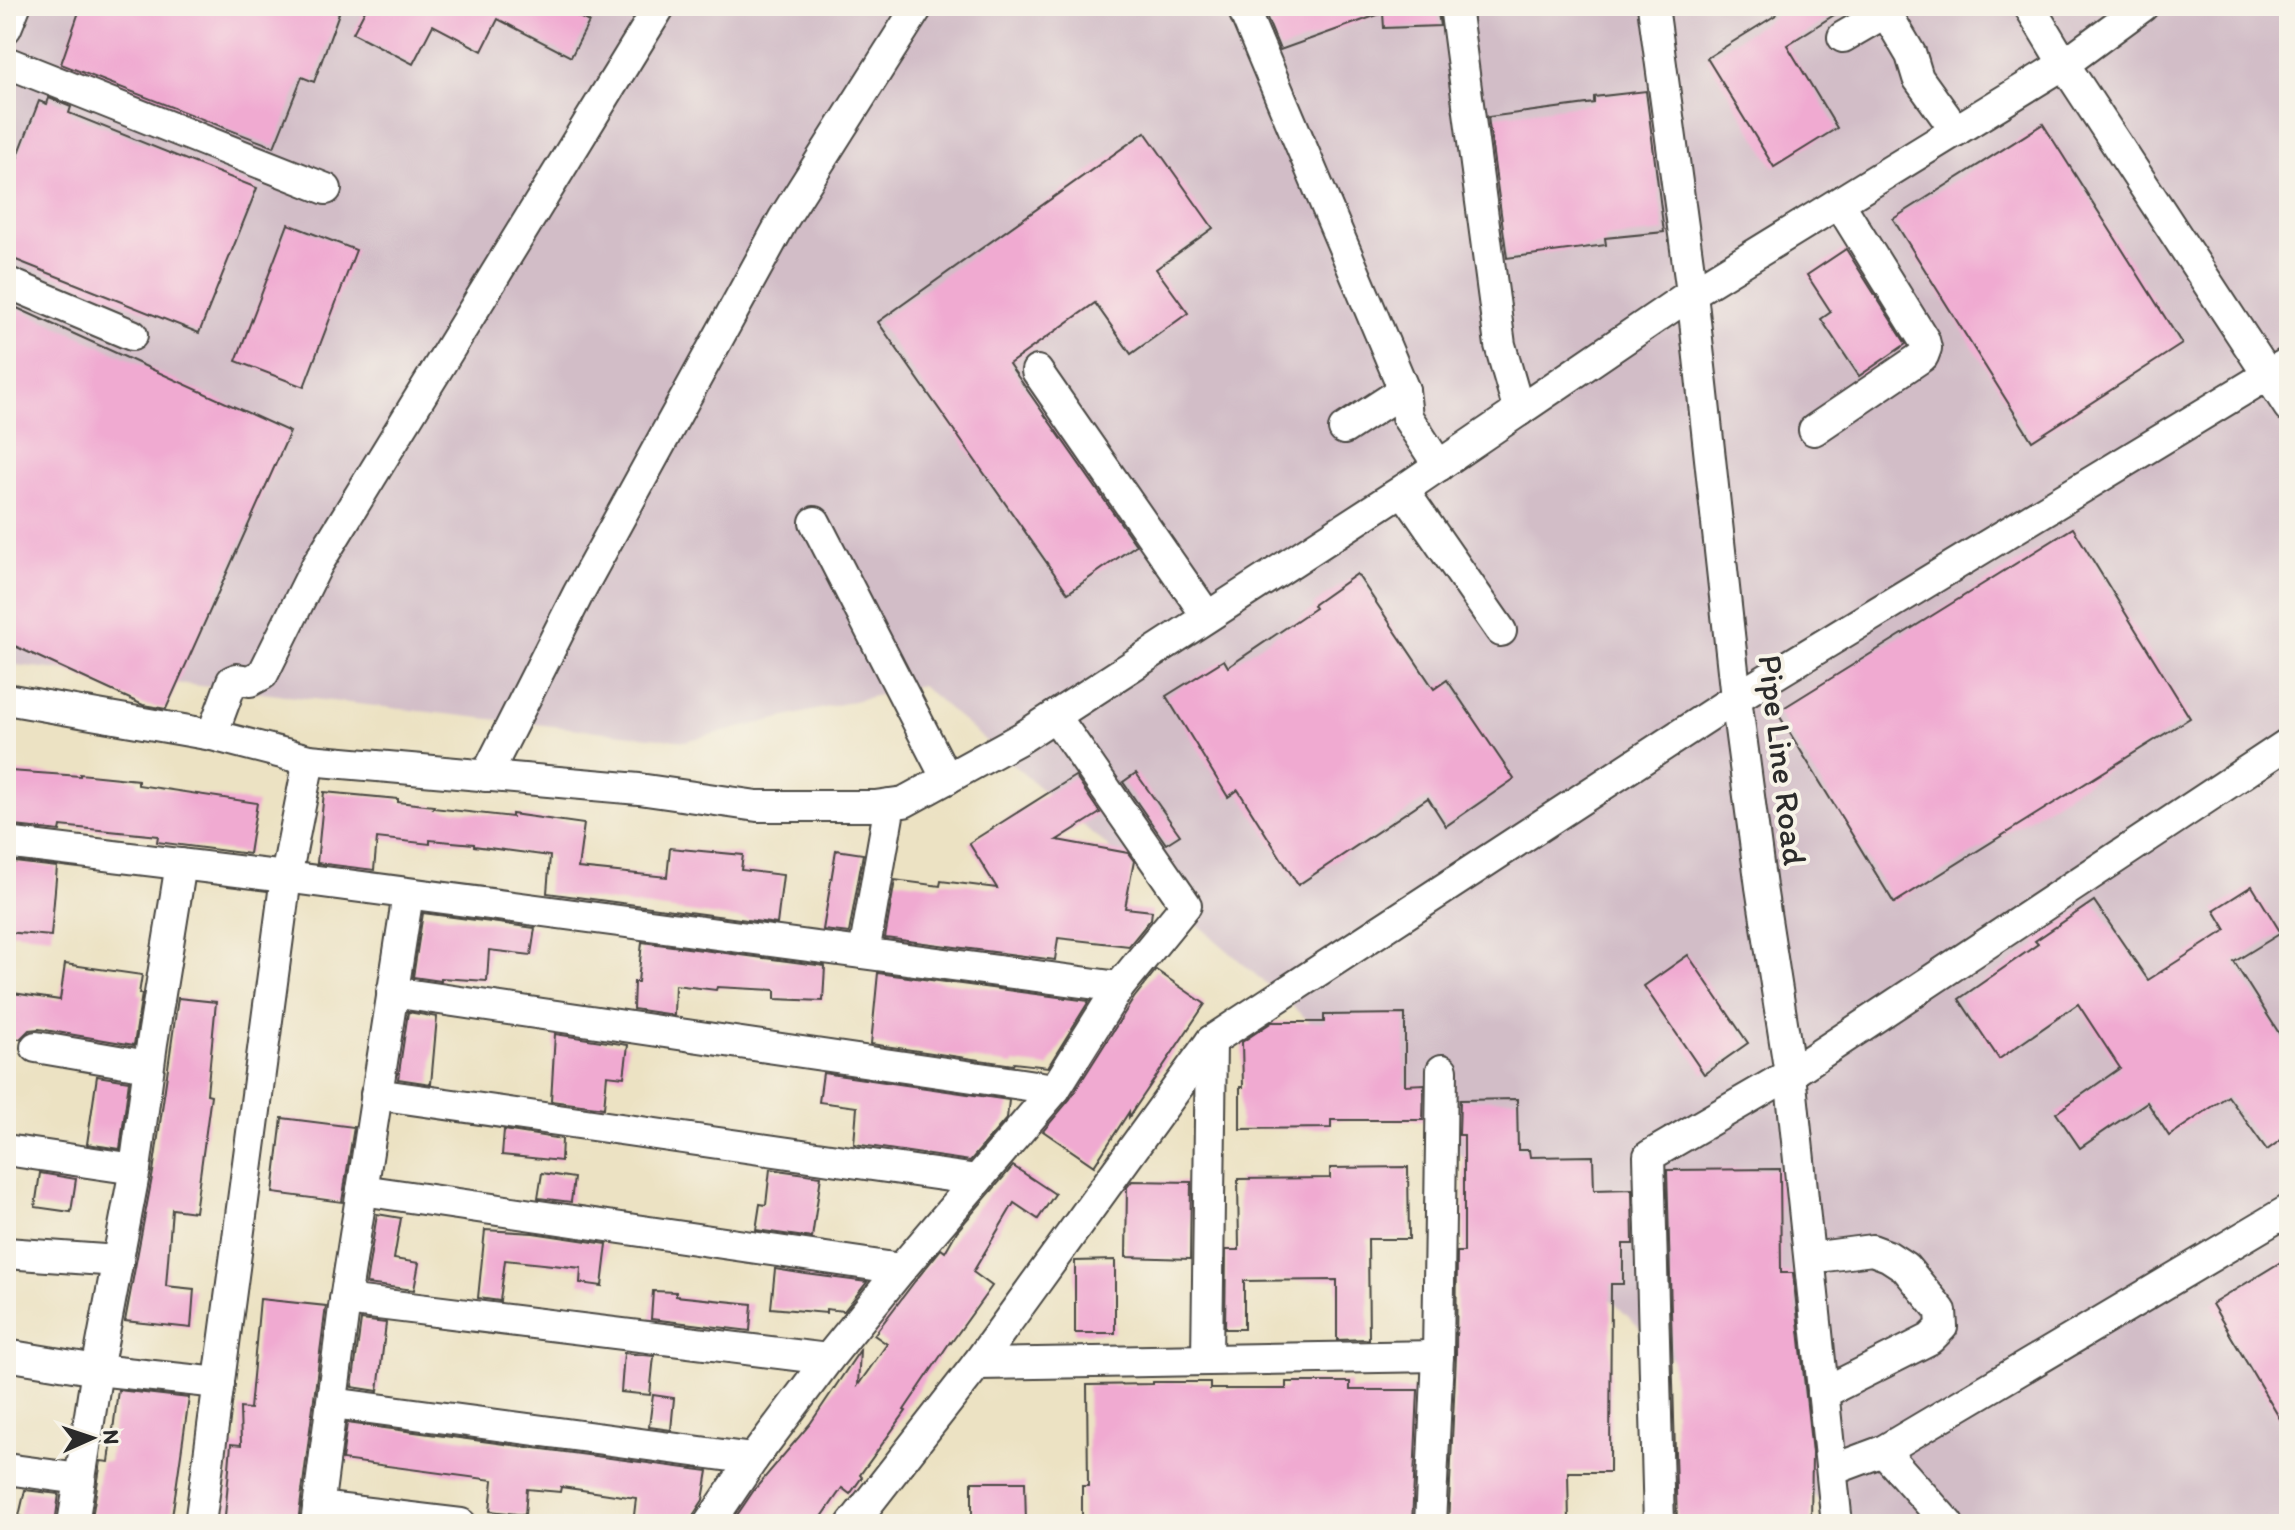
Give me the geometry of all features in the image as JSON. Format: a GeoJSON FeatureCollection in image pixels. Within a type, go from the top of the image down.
{"type":"FeatureCollection","features":[{"type":"Feature","properties":{"kind":"street"},"geometry":{"type":"LineString","coordinates":[[6,28],[15,6]]}},
{"type":"Feature","properties":{"kind":"street"},"geometry":{"type":"LineString","coordinates":[[212,735],[232,681],[250,681],[263,674],[317,565],[660,6]]}},
{"type":"Feature","properties":{"kind":"street"},"geometry":{"type":"LineString","coordinates":[[486,776],[578,594],[784,218],[918,6]]}},
{"type":"Feature","properties":{"kind":"street"},"geometry":{"type":"LineString","coordinates":[[1242,6],[1404,390],[1407,417],[1439,466]]}},
{"type":"Feature","properties":{"kind":"street"},"geometry":{"type":"LineString","coordinates":[[1455,6],[1500,345],[1519,411]]}},
{"type":"Feature","properties":{"kind":"street","name":"Pipe Line Road"},"geometry":{"type":"LineString","coordinates":[[1653,6],[1692,293],[1736,698],[1790,1074],[1837,1524]]}},
{"type":"Feature","properties":{"kind":"street"},"geometry":{"type":"LineString","coordinates":[[2029,6],[2064,64],[2279,369],[2289,407]]}},
{"type":"Feature","properties":{"kind":"street"},"geometry":{"type":"LineString","coordinates":[[6,699],[212,735],[309,760],[639,789],[757,806],[823,808],[904,802],[1021,738],[1403,490],[1692,293],[2064,64],[2143,6]]}},
{"type":"Feature","properties":{"kind":"street"},"geometry":{"type":"LineString","coordinates":[[1843,37],[1884,9],[1911,55],[1918,78],[1956,131]]}},
{"type":"Feature","properties":{"kind":"street"},"geometry":{"type":"LineString","coordinates":[[6,62],[326,189]]}},
{"type":"Feature","properties":{"kind":"street"},"geometry":{"type":"LineString","coordinates":[[1814,430],[1923,356],[1926,348],[1924,340],[1839,203]]}},
{"type":"Feature","properties":{"kind":"street"},"geometry":{"type":"LineString","coordinates":[[6,282],[132,335]]}},
{"type":"Feature","properties":{"kind":"street"},"geometry":{"type":"LineString","coordinates":[[852,1524],[977,1364],[1211,1041],[1736,698],[2279,369]]}},
{"type":"Feature","properties":{"kind":"street"},"geometry":{"type":"LineString","coordinates":[[1037,371],[1207,616]]}},
{"type":"Feature","properties":{"kind":"street"},"geometry":{"type":"LineString","coordinates":[[1344,429],[1404,390]]}},
{"type":"Feature","properties":{"kind":"street"},"geometry":{"type":"LineString","coordinates":[[1403,490],[1501,631]]}},
{"type":"Feature","properties":{"kind":"street"},"geometry":{"type":"LineString","coordinates":[[815,522],[947,779]]}},
{"type":"Feature","properties":{"kind":"street"},"geometry":{"type":"LineString","coordinates":[[709,1524],[828,1359],[1055,1089],[1119,987],[1186,905],[1055,716]]}},
{"type":"Feature","properties":{"kind":"street"},"geometry":{"type":"LineString","coordinates":[[1659,1524],[1649,1156],[1790,1074],[2289,743]]}},
{"type":"Feature","properties":{"kind":"street"},"geometry":{"type":"LineString","coordinates":[[200,1524],[286,877],[309,760]]}},
{"type":"Feature","properties":{"kind":"street"},"geometry":{"type":"LineString","coordinates":[[864,953],[890,804]]}},
{"type":"Feature","properties":{"kind":"street"},"geometry":{"type":"LineString","coordinates":[[6,843],[1119,987]]}},
{"type":"Feature","properties":{"kind":"street"},"geometry":{"type":"LineString","coordinates":[[73,1524],[97,1370],[135,1169],[148,1066],[181,864]]}},
{"type":"Feature","properties":{"kind":"street"},"geometry":{"type":"LineString","coordinates":[[408,894],[345,1300],[317,1516],[461,1524]]}},
{"type":"Feature","properties":{"kind":"street"},"geometry":{"type":"LineString","coordinates":[[392,992],[1055,1089]]}},
{"type":"Feature","properties":{"kind":"street"},"geometry":{"type":"LineString","coordinates":[[1207,1359],[1211,1041]]}},
{"type":"Feature","properties":{"kind":"street"},"geometry":{"type":"LineString","coordinates":[[36,1047],[148,1066]]}},
{"type":"Feature","properties":{"kind":"street"},"geometry":{"type":"LineString","coordinates":[[1430,1524],[1438,1356],[1442,1070]]}},
{"type":"Feature","properties":{"kind":"street"},"geometry":{"type":"LineString","coordinates":[[376,1094],[977,1180]]}},
{"type":"Feature","properties":{"kind":"street"},"geometry":{"type":"LineString","coordinates":[[6,1150],[135,1169]]}},
{"type":"Feature","properties":{"kind":"street"},"geometry":{"type":"LineString","coordinates":[[362,1190],[901,1269]]}},
{"type":"Feature","properties":{"kind":"street"},"geometry":{"type":"LineString","coordinates":[[1832,1470],[1883,1451],[2289,1210]]}},
{"type":"Feature","properties":{"kind":"street"},"geometry":{"type":"LineString","coordinates":[[1810,1258],[1872,1250],[1888,1256],[1905,1267],[1941,1311],[1942,1327],[1930,1339],[1823,1393]]}},
{"type":"Feature","properties":{"kind":"street"},"geometry":{"type":"LineString","coordinates":[[6,1253],[118,1261]]}},
{"type":"Feature","properties":{"kind":"street"},"geometry":{"type":"LineString","coordinates":[[345,1300],[828,1359]]}},
{"type":"Feature","properties":{"kind":"street"},"geometry":{"type":"LineString","coordinates":[[6,1355],[97,1370],[219,1383]]}},
{"type":"Feature","properties":{"kind":"street"},"geometry":{"type":"LineString","coordinates":[[977,1364],[1438,1356]]}},
{"type":"Feature","properties":{"kind":"street"},"geometry":{"type":"LineString","coordinates":[[332,1403],[753,1459]]}},
{"type":"Feature","properties":{"kind":"street"},"geometry":{"type":"LineString","coordinates":[[1883,1451],[1948,1524]]}},
{"type":"Feature","properties":{"kind":"street"},"geometry":{"type":"LineString","coordinates":[[6,1469],[80,1479]]}},
{"type":"Feature","properties":{"kind":"shaded area"},"geometry":{"type":"Polygon","coordinates":[[[6,6],[2289,6],[2289,1524],[1843,1524],[1437,1132],[921,685],[685,741],[6,664],[6,6]]]}},
{"type":"Feature","properties":{"kind":"building"},"geometry":{"type":"Polygon","coordinates":[[[81,6],[318,6],[339,13],[314,82],[302,77],[274,147],[61,64],[81,6]]]}},
{"type":"Feature","properties":{"kind":"building"},"geometry":{"type":"Polygon","coordinates":[[[367,6],[558,6],[589,22],[571,57],[498,19],[482,51],[433,25],[413,64],[353,33],[367,6]]]}},
{"type":"Feature","properties":{"kind":"building"},"geometry":{"type":"Polygon","coordinates":[[[1262,6],[1437,6],[1440,26],[1384,28],[1383,13],[1280,50],[1262,6]]]}},
{"type":"Feature","properties":{"kind":"building"},"geometry":{"type":"Polygon","coordinates":[[[1770,6],[1848,6],[1787,45],[1837,128],[1774,167],[1707,58],[1776,15],[1770,6]]]}},
{"type":"Feature","properties":{"kind":"building"},"geometry":{"type":"Polygon","coordinates":[[[1646,91],[1664,232],[1605,238],[1606,245],[1507,258],[1488,117],[1594,103],[1594,97],[1646,91]]]}},
{"type":"Feature","properties":{"kind":"building"},"geometry":{"type":"Polygon","coordinates":[[[49,98],[71,107],[69,113],[257,188],[199,333],[6,256],[6,187],[39,101],[47,104],[49,98]]]}},
{"type":"Feature","properties":{"kind":"building"},"geometry":{"type":"Polygon","coordinates":[[[2043,124],[2182,344],[2032,441],[1893,219],[2043,124]]]}},
{"type":"Feature","properties":{"kind":"building"},"geometry":{"type":"Polygon","coordinates":[[[1145,132],[1213,228],[1156,269],[1188,313],[1131,354],[1095,303],[1009,364],[1136,545],[1068,593],[878,322],[1145,132]]]}},
{"type":"Feature","properties":{"kind":"building"},"geometry":{"type":"Polygon","coordinates":[[[288,224],[356,250],[304,387],[236,361],[288,224]]]}},
{"type":"Feature","properties":{"kind":"building"},"geometry":{"type":"Polygon","coordinates":[[[1846,249],[1906,344],[1859,376],[1821,319],[1831,312],[1807,275],[1846,249]]]}},
{"type":"Feature","properties":{"kind":"building"},"geometry":{"type":"Polygon","coordinates":[[[6,303],[290,432],[166,709],[143,705],[6,642],[6,303]]]}},
{"type":"Feature","properties":{"kind":"building"},"geometry":{"type":"Polygon","coordinates":[[[2073,528],[2190,718],[1894,903],[1777,712],[2073,528]]]}},
{"type":"Feature","properties":{"kind":"building"},"geometry":{"type":"Polygon","coordinates":[[[1357,574],[1434,689],[1447,680],[1514,779],[1446,826],[1428,798],[1298,885],[1238,790],[1228,797],[1166,696],[1224,660],[1228,667],[1315,608],[1313,605],[1357,574]]]}},
{"type":"Feature","properties":{"kind":"building"},"geometry":{"type":"Polygon","coordinates":[[[10,771],[138,780],[138,785],[257,803],[249,854],[157,842],[158,836],[61,826],[60,831],[6,825],[10,771]]]}},
{"type":"Feature","properties":{"kind":"building"},"geometry":{"type":"Polygon","coordinates":[[[1136,773],[1180,835],[1166,844],[1123,782],[1136,773]]]}},
{"type":"Feature","properties":{"kind":"building"},"geometry":{"type":"Polygon","coordinates":[[[1075,776],[1100,813],[1057,840],[1128,853],[1134,861],[1125,908],[1152,911],[1151,919],[1129,946],[1058,938],[1055,960],[885,938],[895,880],[940,886],[941,881],[997,888],[969,843],[1075,776]]]}},
{"type":"Feature","properties":{"kind":"building"},"geometry":{"type":"Polygon","coordinates":[[[324,792],[398,799],[398,802],[433,808],[584,824],[578,868],[667,877],[670,848],[743,855],[741,870],[783,875],[777,924],[547,893],[550,856],[474,844],[430,840],[430,844],[377,838],[374,870],[317,863],[324,792]]]}},
{"type":"Feature","properties":{"kind":"building"},"geometry":{"type":"Polygon","coordinates":[[[836,850],[863,854],[849,933],[823,930],[836,850]]]}},
{"type":"Feature","properties":{"kind":"building"},"geometry":{"type":"Polygon","coordinates":[[[6,861],[57,867],[51,936],[6,932],[6,861]]]}},
{"type":"Feature","properties":{"kind":"building"},"geometry":{"type":"Polygon","coordinates":[[[2252,886],[2281,933],[2234,962],[2289,1049],[2289,1134],[2267,1150],[2228,1096],[2169,1136],[2147,1102],[2080,1148],[2056,1113],[2120,1068],[2078,1004],[1999,1059],[1959,999],[2094,901],[2148,980],[2226,930],[2214,910],[2252,886]]]}},
{"type":"Feature","properties":{"kind":"building"},"geometry":{"type":"Polygon","coordinates":[[[423,913],[535,928],[531,955],[489,950],[487,981],[441,978],[441,981],[413,977],[423,913]]]}},
{"type":"Feature","properties":{"kind":"building"},"geometry":{"type":"Polygon","coordinates":[[[642,942],[825,966],[823,1001],[775,999],[775,990],[717,987],[716,990],[675,985],[674,1015],[633,1009],[634,982],[638,982],[642,942]]]}},
{"type":"Feature","properties":{"kind":"building"},"geometry":{"type":"Polygon","coordinates":[[[1688,955],[1748,1043],[1704,1074],[1644,986],[1688,955]]]}},
{"type":"Feature","properties":{"kind":"building"},"geometry":{"type":"Polygon","coordinates":[[[65,964],[142,975],[134,1045],[39,1029],[29,1030],[20,1039],[6,1037],[6,992],[60,1000],[65,964]]]}},
{"type":"Feature","properties":{"kind":"building"},"geometry":{"type":"Polygon","coordinates":[[[1156,970],[1205,1004],[1094,1166],[1043,1131],[1070,1099],[1134,998],[1156,970]]]}},
{"type":"Feature","properties":{"kind":"building"},"geometry":{"type":"Polygon","coordinates":[[[878,973],[1089,1001],[1048,1067],[1013,1065],[871,1044],[878,973]]]}},
{"type":"Feature","properties":{"kind":"building"},"geometry":{"type":"Polygon","coordinates":[[[178,998],[216,1002],[207,1094],[211,1095],[195,1212],[172,1209],[166,1286],[194,1289],[191,1328],[125,1321],[153,1172],[178,998]]]}},
{"type":"Feature","properties":{"kind":"building"},"geometry":{"type":"Polygon","coordinates":[[[408,1012],[437,1017],[431,1084],[398,1079],[408,1012]]]}},
{"type":"Feature","properties":{"kind":"building"},"geometry":{"type":"Polygon","coordinates":[[[1405,1014],[1405,1085],[1424,1084],[1423,1120],[1331,1120],[1331,1128],[1240,1129],[1242,1042],[1272,1022],[1324,1022],[1324,1015],[1405,1014]]]}},
{"type":"Feature","properties":{"kind":"building"},"geometry":{"type":"Polygon","coordinates":[[[555,1034],[628,1045],[624,1077],[607,1075],[604,1108],[551,1101],[555,1034]]]}},
{"type":"Feature","properties":{"kind":"building"},"geometry":{"type":"Polygon","coordinates":[[[823,1073],[1009,1100],[1007,1118],[970,1161],[854,1144],[857,1107],[819,1102],[823,1073]]]}},
{"type":"Feature","properties":{"kind":"building"},"geometry":{"type":"Polygon","coordinates":[[[97,1076],[129,1081],[120,1149],[87,1144],[97,1076]]]}},
{"type":"Feature","properties":{"kind":"building"},"geometry":{"type":"Polygon","coordinates":[[[1517,1099],[1518,1150],[1529,1150],[1530,1157],[1593,1156],[1594,1190],[1632,1189],[1633,1244],[1623,1244],[1623,1284],[1611,1284],[1610,1472],[1568,1472],[1569,1524],[1448,1524],[1456,1356],[1457,1252],[1464,1252],[1464,1135],[1459,1135],[1460,1100],[1517,1099]]]}},
{"type":"Feature","properties":{"kind":"building"},"geometry":{"type":"Polygon","coordinates":[[[282,1118],[354,1127],[342,1202],[273,1193],[282,1118]]]}},
{"type":"Feature","properties":{"kind":"building"},"geometry":{"type":"Polygon","coordinates":[[[504,1130],[562,1139],[561,1161],[502,1155],[504,1130]]]}},
{"type":"Feature","properties":{"kind":"building"},"geometry":{"type":"Polygon","coordinates":[[[1013,1166],[1055,1194],[1038,1219],[1014,1203],[973,1272],[992,1286],[950,1342],[850,1494],[842,1488],[817,1524],[731,1524],[754,1490],[810,1424],[860,1350],[858,1385],[887,1344],[874,1335],[941,1249],[945,1252],[957,1231],[1013,1166]]]}},
{"type":"Feature","properties":{"kind":"building"},"geometry":{"type":"Polygon","coordinates":[[[1408,1167],[1409,1239],[1368,1239],[1369,1339],[1337,1340],[1337,1280],[1244,1281],[1244,1329],[1225,1329],[1226,1250],[1239,1250],[1238,1179],[1330,1178],[1330,1168],[1408,1167]]]}},
{"type":"Feature","properties":{"kind":"building"},"geometry":{"type":"Polygon","coordinates":[[[770,1169],[821,1176],[812,1238],[756,1230],[760,1204],[766,1205],[770,1169]]]}},
{"type":"Feature","properties":{"kind":"building"},"geometry":{"type":"Polygon","coordinates":[[[1780,1169],[1781,1273],[1793,1273],[1812,1453],[1811,1524],[1677,1524],[1667,1170],[1780,1169]]]}},
{"type":"Feature","properties":{"kind":"building"},"geometry":{"type":"Polygon","coordinates":[[[40,1173],[76,1179],[71,1212],[35,1207],[40,1173]]]}},
{"type":"Feature","properties":{"kind":"building"},"geometry":{"type":"Polygon","coordinates":[[[542,1173],[574,1178],[571,1202],[538,1198],[542,1173]]]}},
{"type":"Feature","properties":{"kind":"building"},"geometry":{"type":"Polygon","coordinates":[[[1132,1181],[1191,1182],[1190,1259],[1126,1257],[1127,1187],[1132,1181]]]}},
{"type":"Feature","properties":{"kind":"building"},"geometry":{"type":"Polygon","coordinates":[[[377,1214],[401,1218],[394,1259],[419,1263],[414,1290],[366,1284],[377,1214]]]}},
{"type":"Feature","properties":{"kind":"building"},"geometry":{"type":"Polygon","coordinates":[[[485,1230],[533,1233],[607,1244],[602,1286],[580,1283],[581,1268],[505,1260],[500,1301],[478,1298],[485,1230]]]}},
{"type":"Feature","properties":{"kind":"building"},"geometry":{"type":"Polygon","coordinates":[[[2289,1257],[2289,1434],[2212,1304],[2289,1257]]]}},
{"type":"Feature","properties":{"kind":"building"},"geometry":{"type":"Polygon","coordinates":[[[1115,1260],[1115,1333],[1075,1333],[1075,1261],[1115,1260]]]}},
{"type":"Feature","properties":{"kind":"building"},"geometry":{"type":"Polygon","coordinates":[[[775,1269],[867,1282],[844,1311],[826,1309],[826,1313],[771,1308],[775,1269]]]}},
{"type":"Feature","properties":{"kind":"building"},"geometry":{"type":"Polygon","coordinates":[[[653,1291],[752,1304],[750,1331],[651,1319],[653,1291]]]}},
{"type":"Feature","properties":{"kind":"building"},"geometry":{"type":"Polygon","coordinates":[[[260,1299],[326,1306],[298,1523],[225,1517],[231,1444],[241,1445],[240,1408],[250,1409],[260,1299]]]}},
{"type":"Feature","properties":{"kind":"building"},"geometry":{"type":"Polygon","coordinates":[[[361,1320],[386,1323],[378,1391],[352,1387],[361,1320]]]}},
{"type":"Feature","properties":{"kind":"building"},"geometry":{"type":"Polygon","coordinates":[[[624,1353],[654,1356],[650,1395],[621,1392],[624,1353]]]}},
{"type":"Feature","properties":{"kind":"building"},"geometry":{"type":"Polygon","coordinates":[[[1210,1382],[1210,1389],[1286,1389],[1286,1382],[1350,1382],[1350,1390],[1418,1390],[1412,1524],[1082,1524],[1082,1486],[1088,1486],[1087,1385],[1210,1382]]]}},
{"type":"Feature","properties":{"kind":"building"},"geometry":{"type":"Polygon","coordinates":[[[118,1390],[189,1398],[171,1524],[91,1524],[101,1461],[109,1462],[118,1390]]]}},
{"type":"Feature","properties":{"kind":"building"},"geometry":{"type":"Polygon","coordinates":[[[653,1395],[674,1398],[671,1430],[649,1427],[653,1395]]]}},
{"type":"Feature","properties":{"kind":"building"},"geometry":{"type":"Polygon","coordinates":[[[347,1423],[708,1471],[703,1500],[691,1524],[633,1524],[636,1498],[561,1487],[560,1492],[527,1489],[525,1515],[490,1511],[493,1480],[342,1460],[347,1423]]]}},
{"type":"Feature","properties":{"kind":"building"},"geometry":{"type":"Polygon","coordinates":[[[972,1482],[1025,1482],[1026,1524],[972,1524],[972,1482]]]}},
{"type":"Feature","properties":{"kind":"building"},"geometry":{"type":"Polygon","coordinates":[[[25,1490],[59,1494],[55,1524],[19,1516],[25,1490]]]}}]}
